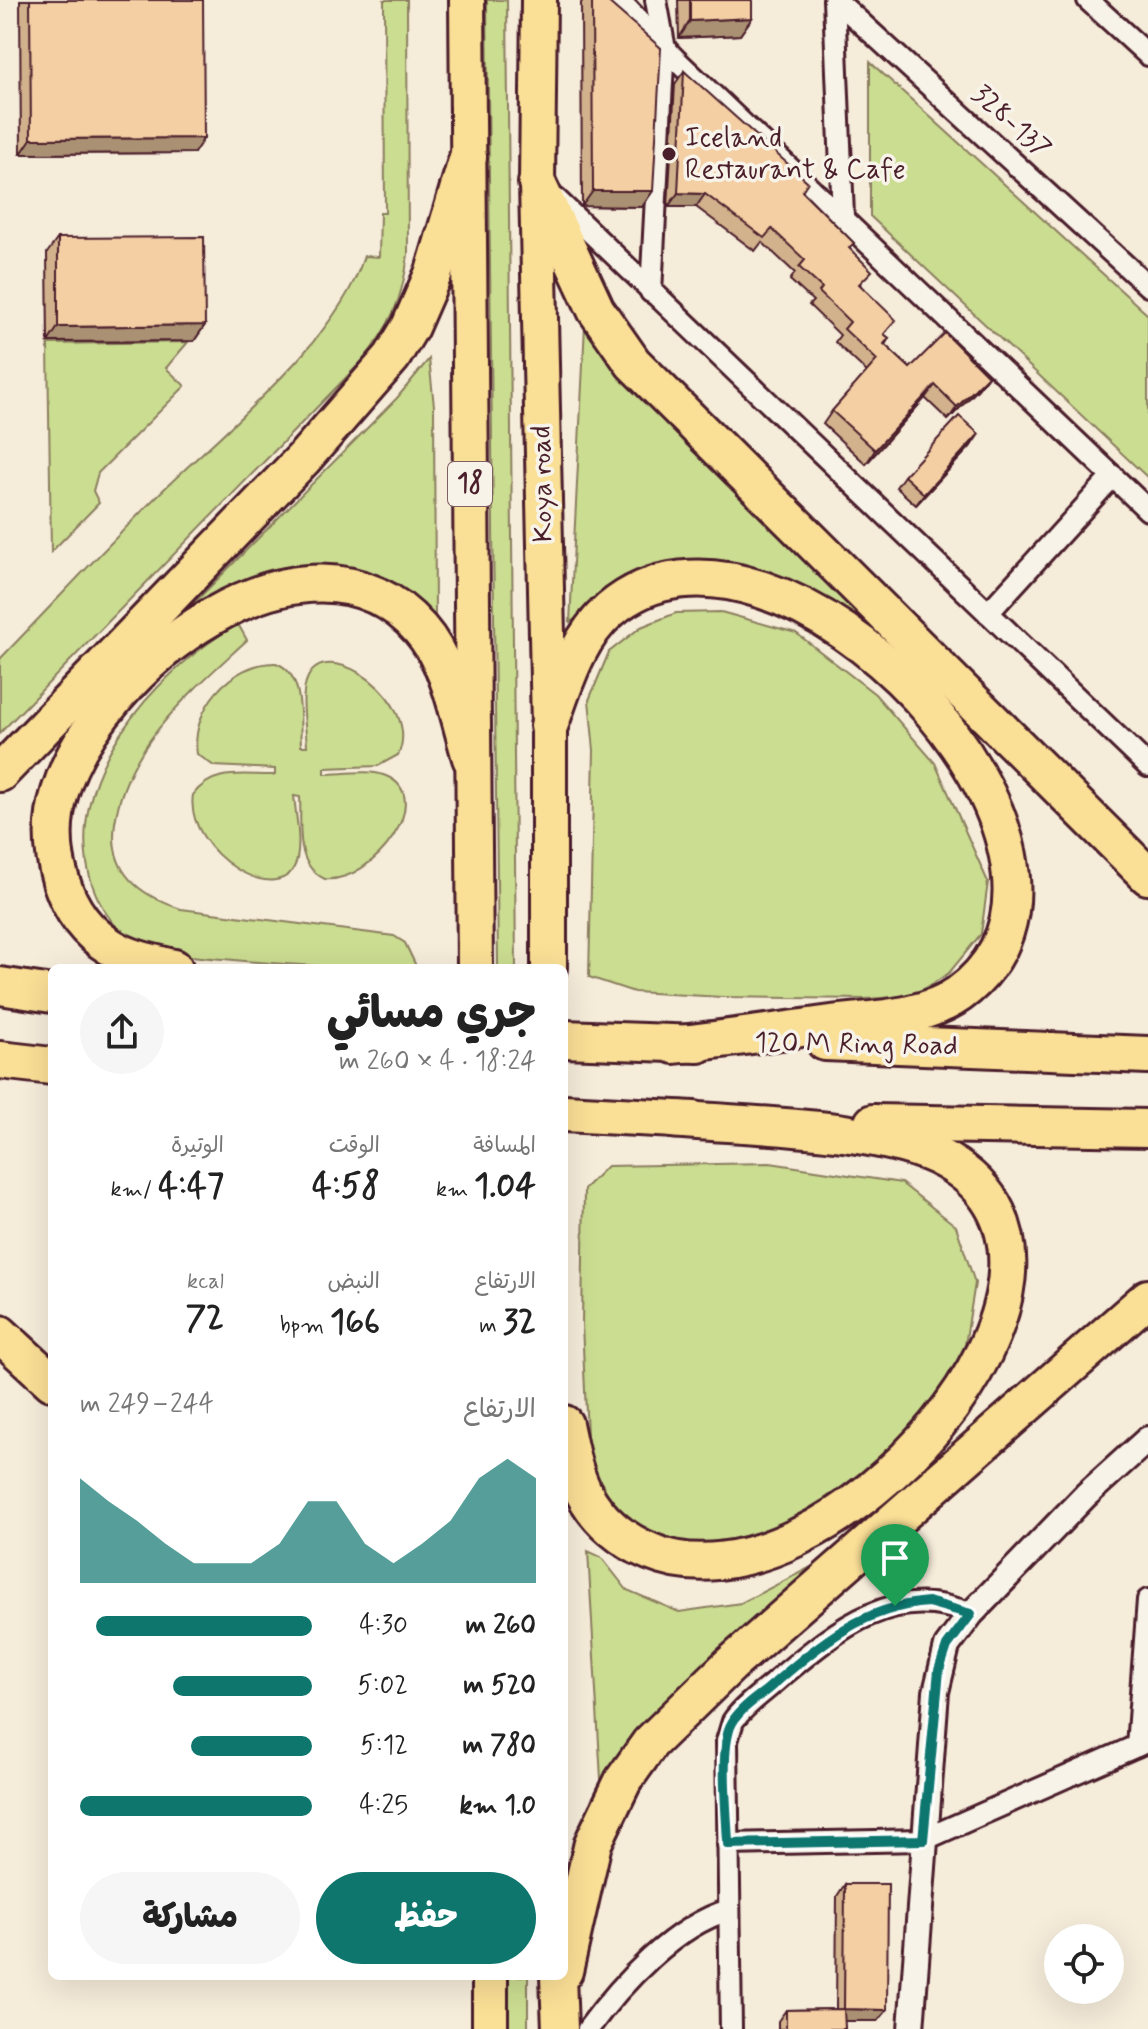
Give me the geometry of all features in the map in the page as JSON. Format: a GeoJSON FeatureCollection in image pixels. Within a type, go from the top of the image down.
{"type":"FeatureCollection","features":[{"type":"Feature","properties":{"kind":"highway","name":"18"},"geometry":{"type":"LineString","coordinates":[[467,0],[475,964]]}},
{"type":"Feature","properties":{"kind":"highway","name":"Koya road"},"geometry":{"type":"LineString","coordinates":[[539,0],[538,180],[549,726],[549,964]]}},
{"type":"Feature","properties":{"kind":"highway"},"geometry":{"type":"LineString","coordinates":[[0,773],[295,468],[392,357],[410,327],[434,272],[468,157]]}},
{"type":"Feature","properties":{"kind":"highway"},"geometry":{"type":"LineString","coordinates":[[538,180],[596,310],[648,380],[1148,876]]}},
{"type":"Feature","properties":{"kind":"highway"},"geometry":{"type":"LineString","coordinates":[[549,726],[579,649],[608,611],[649,585],[669,580],[710,578],[730,581],[827,619],[895,668],[955,733],[986,785],[1007,832],[1014,871],[1011,912],[991,960],[959,993],[932,1008],[893,1016],[674,1045]]}},
{"type":"Feature","properties":{"kind":"highway"},"geometry":{"type":"LineString","coordinates":[[162,964],[113,948],[83,923],[71,906],[57,869],[54,830],[59,793],[73,759],[88,735],[120,694],[183,636],[220,613],[279,587],[324,582],[368,592],[406,615],[435,650],[471,758]]}},
{"type":"Feature","properties":{"kind":"highway"},"geometry":{"type":"LineString","coordinates":[[0,986],[48,993]]}},
{"type":"Feature","properties":{"kind":"highway","name":"120 M Ring Road"},"geometry":{"type":"LineString","coordinates":[[568,1039],[674,1045],[838,1042],[1148,1055]]}},
{"type":"Feature","properties":{"kind":"highway"},"geometry":{"type":"LineString","coordinates":[[0,1060],[48,1066]]}},
{"type":"Feature","properties":{"kind":"highway"},"geometry":{"type":"LineString","coordinates":[[568,1113],[672,1119],[1148,1128]]}},
{"type":"Feature","properties":{"kind":"highway"},"geometry":{"type":"LineString","coordinates":[[568,1441],[585,1496],[624,1539],[659,1556],[697,1563],[768,1549],[833,1518],[902,1464],[962,1389],[1003,1302],[1008,1261],[999,1221],[972,1180],[946,1160],[889,1140],[672,1119]]}},
{"type":"Feature","properties":{"kind":"highway"},"geometry":{"type":"LineString","coordinates":[[568,1958],[593,1843],[623,1781],[650,1743],[730,1665],[1148,1298]]}},
{"type":"Feature","properties":{"kind":"highway"},"geometry":{"type":"LineString","coordinates":[[0,1334],[48,1378]]}},
{"type":"Feature","properties":{"kind":"highway"},"geometry":{"type":"LineString","coordinates":[[490,1980],[490,2029]]}},
{"type":"Feature","properties":{"kind":"street"},"geometry":{"type":"LineString","coordinates":[[619,0],[1148,510]]}},
{"type":"Feature","properties":{"kind":"street"},"geometry":{"type":"LineString","coordinates":[[651,292],[664,44],[656,0]]}},
{"type":"Feature","properties":{"kind":"street"},"geometry":{"type":"LineString","coordinates":[[835,0],[843,216]]}},
{"type":"Feature","properties":{"kind":"street","name":"328-137"},"geometry":{"type":"LineString","coordinates":[[835,0],[1148,286]]}},
{"type":"Feature","properties":{"kind":"street"},"geometry":{"type":"LineString","coordinates":[[1088,0],[1148,55]]}},
{"type":"Feature","properties":{"kind":"street"},"geometry":{"type":"LineString","coordinates":[[538,180],[569,215],[1148,766]]}},
{"type":"Feature","properties":{"kind":"street"},"geometry":{"type":"LineString","coordinates":[[988,613],[1113,476]]}},
{"type":"Feature","properties":{"kind":"street"},"geometry":{"type":"LineString","coordinates":[[911,2029],[923,1840],[939,1670],[947,1646],[971,1614],[1076,1505],[1148,1439]]}},
{"type":"Feature","properties":{"kind":"street"},"geometry":{"type":"LineString","coordinates":[[728,1844],[923,1840],[1142,1744],[1148,1600]]}},
{"type":"Feature","properties":{"kind":"street"},"geometry":{"type":"LineString","coordinates":[[731,2029],[727,1741],[733,1721],[829,1636],[874,1613],[928,1602],[971,1614]]}},
{"type":"Feature","properties":{"kind":"street"},"geometry":{"type":"LineString","coordinates":[[588,2029],[623,1988],[664,1949],[706,1920],[729,1910]]}},
{"type":"Feature","properties":{"kind":"green space"},"geometry":{"type":"Polygon","coordinates":[[[384,0],[407,0],[408,254],[399,299],[388,324],[362,361],[0,733],[0,659],[156,497],[304,353],[330,321],[350,288],[364,256],[379,257],[380,213],[385,213],[384,0]]]}},
{"type":"Feature","properties":{"kind":"green space"},"geometry":{"type":"Polygon","coordinates":[[[487,0],[507,0],[516,964],[498,964],[487,0]]]}},
{"type":"Feature","properties":{"kind":"green space"},"geometry":{"type":"Polygon","coordinates":[[[870,62],[1148,315],[1148,478],[870,216],[870,62]]]}},
{"type":"Feature","properties":{"kind":"green space"},"geometry":{"type":"Polygon","coordinates":[[[585,325],[917,662],[909,671],[799,593],[756,568],[740,563],[694,564],[672,570],[629,587],[570,622],[585,325]]]}},
{"type":"Feature","properties":{"kind":"green space"},"geometry":{"type":"Polygon","coordinates":[[[188,342],[166,368],[185,386],[98,473],[93,491],[99,503],[51,552],[48,344],[188,342]]]}},
{"type":"Feature","properties":{"kind":"green space"},"geometry":{"type":"Polygon","coordinates":[[[429,359],[434,406],[435,619],[381,578],[353,569],[320,566],[288,567],[259,573],[188,609],[397,398],[429,359]]]}},
{"type":"Feature","properties":{"kind":"green space"},"geometry":{"type":"Polygon","coordinates":[[[721,612],[796,633],[875,694],[935,763],[988,882],[981,934],[949,973],[913,996],[865,999],[722,997],[634,992],[589,977],[594,750],[589,700],[609,652],[641,627],[676,613],[721,612]]]}},
{"type":"Feature","properties":{"kind":"green space"},"geometry":{"type":"Polygon","coordinates":[[[238,624],[247,640],[164,721],[133,769],[115,823],[116,855],[122,868],[140,889],[181,909],[394,936],[405,943],[415,964],[284,964],[171,953],[132,940],[110,919],[92,884],[85,845],[89,806],[101,769],[121,733],[146,700],[206,645],[238,624]]]}},
{"type":"Feature","properties":{"kind":"green space"},"geometry":{"type":"Polygon","coordinates":[[[276,663],[286,669],[297,688],[301,746],[307,746],[303,701],[305,684],[319,666],[334,664],[352,669],[370,680],[386,696],[397,715],[402,735],[398,755],[378,766],[325,768],[325,774],[364,772],[386,776],[400,787],[405,802],[402,819],[393,837],[362,868],[344,877],[325,879],[308,864],[301,843],[300,797],[294,796],[297,859],[288,874],[274,880],[256,878],[219,855],[204,837],[194,816],[193,795],[210,780],[231,775],[275,775],[275,769],[214,766],[197,754],[197,737],[207,706],[229,680],[259,665],[276,663]]]}},
{"type":"Feature","properties":{"kind":"green space"},"geometry":{"type":"Polygon","coordinates":[[[770,1163],[901,1183],[956,1226],[975,1283],[965,1345],[947,1397],[905,1446],[737,1556],[634,1531],[589,1480],[582,1324],[584,1189],[607,1166],[770,1163]]]}},
{"type":"Feature","properties":{"kind":"green space"},"geometry":{"type":"Polygon","coordinates":[[[848,1548],[602,1797],[588,1551],[601,1557],[627,1590],[679,1612],[741,1603],[848,1548]]]}},
{"type":"Feature","properties":{"kind":"green space"},"geometry":{"type":"Polygon","coordinates":[[[508,1980],[528,1980],[528,2029],[509,2029],[508,1980]]]}},
{"type":"Feature","properties":{"kind":"building"},"geometry":{"type":"Polygon","coordinates":[[[30,0],[203,0],[204,138],[31,139],[30,0]]]}},
{"type":"Feature","properties":{"kind":"building"},"geometry":{"type":"Polygon","coordinates":[[[592,0],[606,0],[661,48],[653,191],[593,191],[592,0]]]}},
{"type":"Feature","properties":{"kind":"building"},"geometry":{"type":"Polygon","coordinates":[[[690,0],[752,0],[752,18],[690,21],[690,0]]]}},
{"type":"Feature","properties":{"kind":"building"},"geometry":{"type":"Polygon","coordinates":[[[684,71],[808,182],[802,191],[854,243],[849,248],[872,271],[859,284],[896,320],[884,334],[889,338],[884,344],[910,368],[945,333],[988,376],[957,407],[935,385],[875,450],[832,411],[877,360],[844,329],[850,322],[819,292],[822,288],[799,267],[805,260],[772,229],[764,238],[705,194],[678,193],[684,71]]]}},
{"type":"Feature","properties":{"kind":"building"},"geometry":{"type":"Polygon","coordinates":[[[204,237],[205,325],[58,327],[58,238],[204,237]]]}},
{"type":"Feature","properties":{"kind":"building"},"geometry":{"type":"Polygon","coordinates":[[[959,416],[979,434],[924,494],[904,476],[959,416]]]}},
{"type":"Feature","properties":{"kind":"building"},"geometry":{"type":"Polygon","coordinates":[[[845,1884],[888,1884],[887,2010],[844,2009],[845,1884]]]}},
{"type":"Feature","properties":{"kind":"building"},"geometry":{"type":"Polygon","coordinates":[[[844,2009],[845,2029],[786,2029],[786,2010],[844,2009]]]}},
{"type":"Feature","properties":{"kind":"place","name":"Iceland Restaurant & Cafe"},"geometry":{"type":"Point","coordinates":[669,154]}},
{"type":"Feature","properties":{"kind":"route"},"geometry":{"type":"LineString","coordinates":[[940,1603],[971,1614],[947,1646],[939,1670],[923,1840],[728,1844],[727,1741],[733,1721],[829,1636],[851,1623],[895,1606],[940,1603]]}}]}
